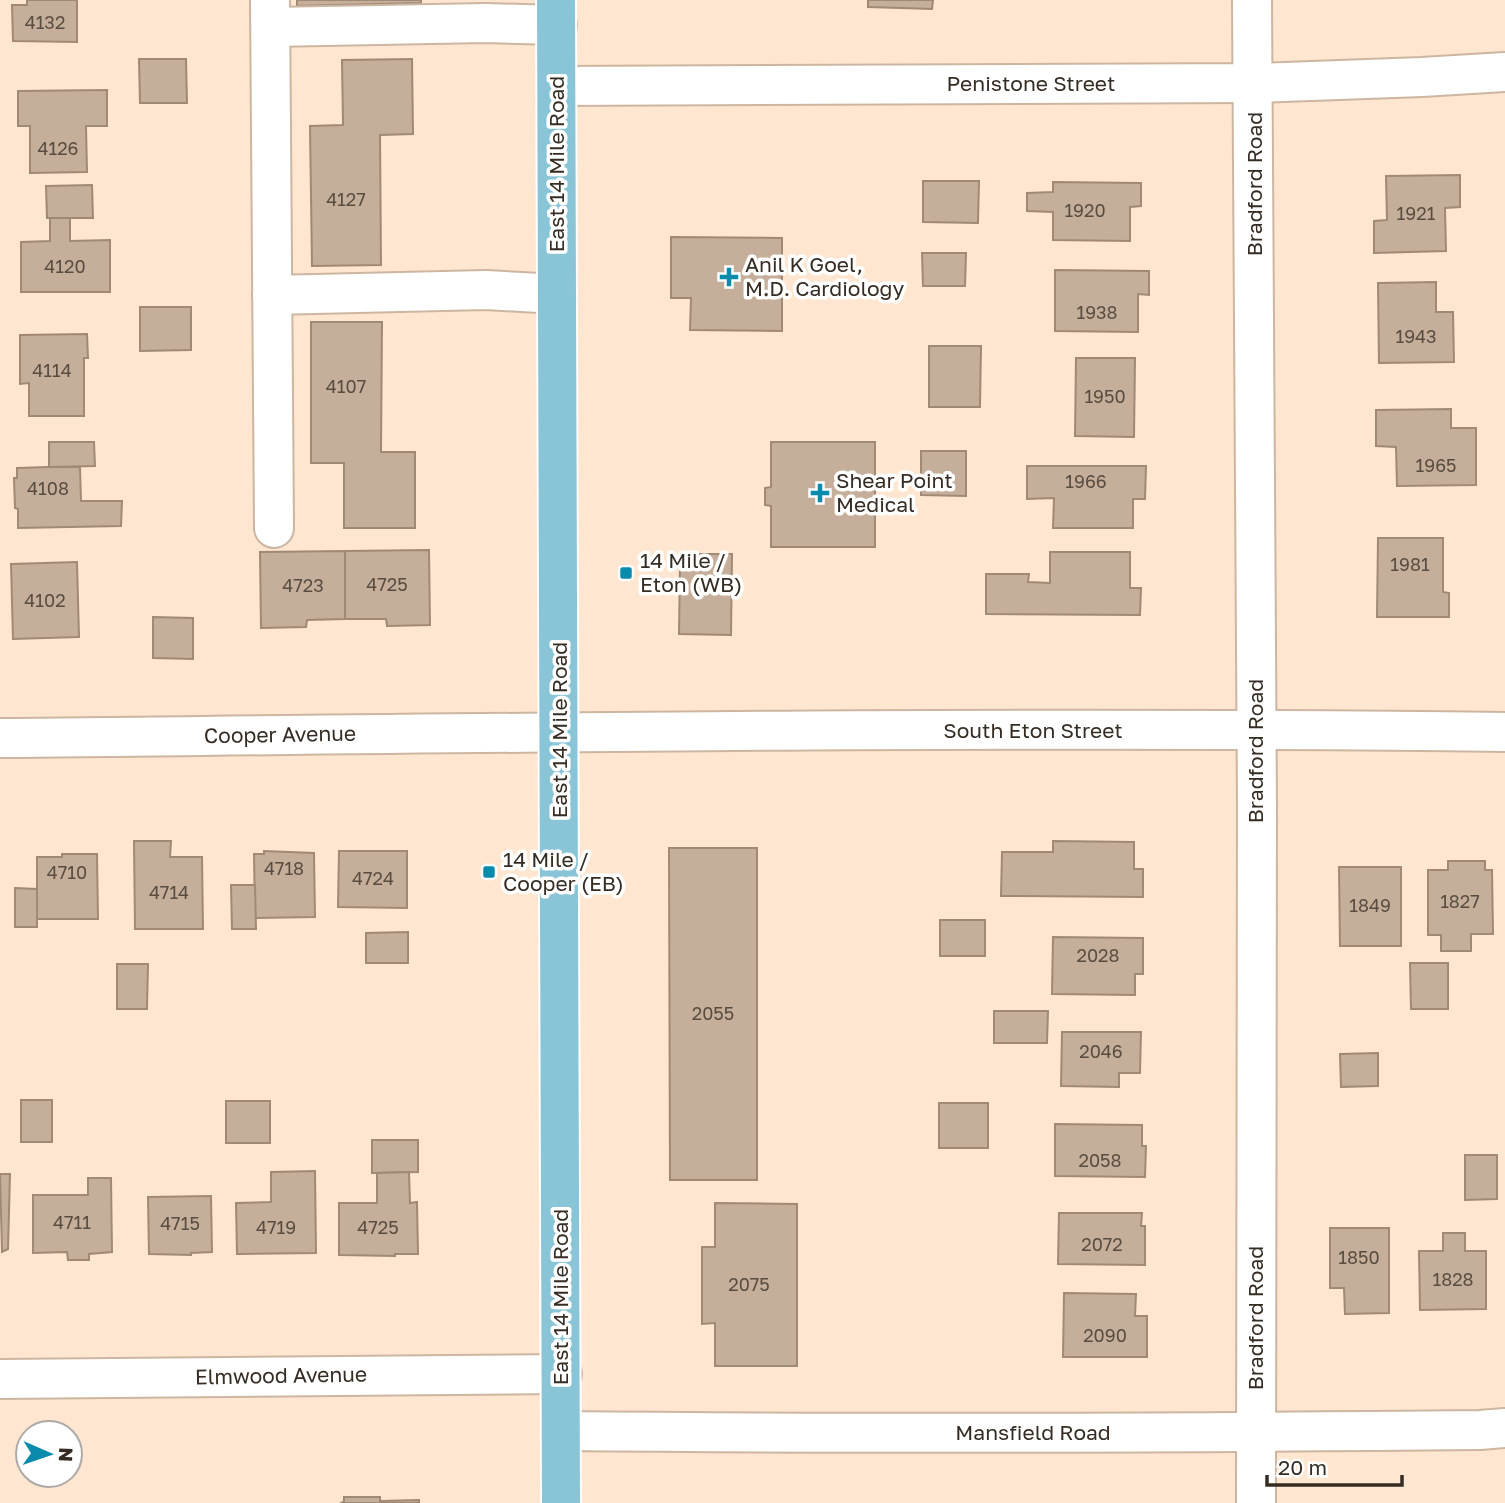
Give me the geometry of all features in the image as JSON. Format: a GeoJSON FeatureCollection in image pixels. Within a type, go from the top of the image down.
{"type":"FeatureCollection","features":[{"type":"Feature","properties":{"kind":"main road","name":"East 14 Mile Road"},"geometry":{"type":"LineString","coordinates":[[556,12],[561,1503]]}},
{"type":"Feature","properties":{"kind":"street","name":"Bradford Road"},"geometry":{"type":"LineString","coordinates":[[1252,0],[1257,806],[1256,1503]]}},
{"type":"Feature","properties":{"kind":"street"},"geometry":{"type":"LineString","coordinates":[[274,528],[271,13],[486,23],[556,12]]}},
{"type":"Feature","properties":{"kind":"street","name":"Penistone Street"},"geometry":{"type":"LineString","coordinates":[[557,86],[1254,83],[1422,78],[1505,72]]}},
{"type":"Feature","properties":{"kind":"street"},"geometry":{"type":"LineString","coordinates":[[272,295],[486,290],[557,294]]}},
{"type":"Feature","properties":{"kind":"street","name":"South Eton Street"},"geometry":{"type":"LineString","coordinates":[[560,732],[1505,732]]}},
{"type":"Feature","properties":{"kind":"street","name":"Cooper Avenue"},"geometry":{"type":"LineString","coordinates":[[0,738],[560,732]]}},
{"type":"Feature","properties":{"kind":"street","name":"Elmwood Avenue"},"geometry":{"type":"LineString","coordinates":[[0,1379],[562,1374]]}},
{"type":"Feature","properties":{"kind":"street","name":"Mansfield Road"},"geometry":{"type":"LineString","coordinates":[[561,1431],[843,1434],[1505,1428]]}},
{"type":"Feature","properties":{"kind":"building"},"geometry":{"type":"Polygon","coordinates":[[[27,0],[77,0],[77,42],[13,41],[12,5],[27,5],[27,0]]]}},
{"type":"Feature","properties":{"kind":"building"},"geometry":{"type":"Polygon","coordinates":[[[297,0],[421,0],[421,3],[297,6],[297,0]]]}},
{"type":"Feature","properties":{"kind":"building"},"geometry":{"type":"Polygon","coordinates":[[[868,0],[933,0],[932,9],[868,7],[868,0]]]}},
{"type":"Feature","properties":{"kind":"building"},"geometry":{"type":"Polygon","coordinates":[[[139,59],[186,59],[187,103],[140,103],[139,59]]]}},
{"type":"Feature","properties":{"kind":"building"},"geometry":{"type":"Polygon","coordinates":[[[412,59],[413,134],[380,135],[381,265],[312,266],[310,126],[343,125],[342,60],[412,59]]]}},
{"type":"Feature","properties":{"kind":"building"},"geometry":{"type":"Polygon","coordinates":[[[107,90],[107,126],[86,126],[87,172],[30,173],[30,126],[18,126],[18,91],[107,90]]]}},
{"type":"Feature","properties":{"kind":"building"},"geometry":{"type":"Polygon","coordinates":[[[1460,175],[1460,207],[1445,208],[1446,251],[1374,253],[1374,221],[1387,220],[1386,176],[1460,175]]]}},
{"type":"Feature","properties":{"kind":"building"},"geometry":{"type":"Polygon","coordinates":[[[923,181],[979,181],[978,223],[923,222],[923,181]]]}},
{"type":"Feature","properties":{"kind":"building"},"geometry":{"type":"Polygon","coordinates":[[[1053,182],[1141,183],[1141,206],[1130,207],[1130,241],[1053,240],[1053,212],[1027,211],[1027,193],[1053,192],[1053,182]]]}},
{"type":"Feature","properties":{"kind":"building"},"geometry":{"type":"Polygon","coordinates":[[[92,185],[93,218],[47,218],[46,186],[92,185]]]}},
{"type":"Feature","properties":{"kind":"building"},"geometry":{"type":"Polygon","coordinates":[[[50,218],[70,218],[70,241],[110,240],[110,292],[21,292],[21,242],[50,241],[50,218]]]}},
{"type":"Feature","properties":{"kind":"building"},"geometry":{"type":"Polygon","coordinates":[[[671,237],[782,238],[782,331],[690,330],[691,298],[671,298],[671,237]]]}},
{"type":"Feature","properties":{"kind":"building"},"geometry":{"type":"Polygon","coordinates":[[[922,253],[966,253],[965,286],[923,286],[922,253]]]}},
{"type":"Feature","properties":{"kind":"building"},"geometry":{"type":"Polygon","coordinates":[[[1055,270],[1149,271],[1149,295],[1138,294],[1138,332],[1055,331],[1055,270]]]}},
{"type":"Feature","properties":{"kind":"building"},"geometry":{"type":"Polygon","coordinates":[[[1436,282],[1436,312],[1453,312],[1454,362],[1379,363],[1378,283],[1436,282]]]}},
{"type":"Feature","properties":{"kind":"building"},"geometry":{"type":"Polygon","coordinates":[[[140,307],[191,307],[191,350],[140,351],[140,307]]]}},
{"type":"Feature","properties":{"kind":"building"},"geometry":{"type":"Polygon","coordinates":[[[311,322],[382,322],[381,452],[415,452],[415,528],[344,528],[344,463],[311,463],[311,322]]]}},
{"type":"Feature","properties":{"kind":"building"},"geometry":{"type":"Polygon","coordinates":[[[87,334],[88,358],[84,358],[84,416],[29,416],[29,383],[20,384],[20,335],[87,334]]]}},
{"type":"Feature","properties":{"kind":"building"},"geometry":{"type":"Polygon","coordinates":[[[929,346],[981,346],[980,407],[929,407],[929,346]]]}},
{"type":"Feature","properties":{"kind":"building"},"geometry":{"type":"Polygon","coordinates":[[[1076,358],[1135,358],[1134,437],[1075,436],[1076,358]]]}},
{"type":"Feature","properties":{"kind":"building"},"geometry":{"type":"Polygon","coordinates":[[[1451,409],[1451,428],[1476,428],[1476,485],[1397,486],[1396,447],[1376,446],[1376,410],[1451,409]]]}},
{"type":"Feature","properties":{"kind":"building"},"geometry":{"type":"Polygon","coordinates":[[[49,442],[94,442],[95,466],[49,467],[49,442]]]}},
{"type":"Feature","properties":{"kind":"building"},"geometry":{"type":"Polygon","coordinates":[[[771,442],[875,442],[875,547],[771,547],[771,506],[765,505],[765,488],[771,487],[771,442]]]}},
{"type":"Feature","properties":{"kind":"building"},"geometry":{"type":"Polygon","coordinates":[[[921,451],[966,451],[966,496],[921,495],[921,451]]]}},
{"type":"Feature","properties":{"kind":"building"},"geometry":{"type":"Polygon","coordinates":[[[1027,466],[1146,466],[1145,499],[1133,499],[1133,528],[1053,528],[1054,498],[1027,499],[1027,466]]]}},
{"type":"Feature","properties":{"kind":"building"},"geometry":{"type":"Polygon","coordinates":[[[80,467],[81,501],[122,501],[121,526],[18,528],[14,478],[17,478],[17,468],[80,467]]]}},
{"type":"Feature","properties":{"kind":"building"},"geometry":{"type":"Polygon","coordinates":[[[1378,538],[1443,538],[1443,592],[1449,593],[1449,617],[1377,617],[1378,538]]]}},
{"type":"Feature","properties":{"kind":"building"},"geometry":{"type":"Polygon","coordinates":[[[429,550],[430,625],[387,626],[386,619],[345,619],[345,551],[429,550]]]}},
{"type":"Feature","properties":{"kind":"building"},"geometry":{"type":"Polygon","coordinates":[[[345,551],[345,619],[307,620],[306,627],[261,628],[260,552],[345,551]]]}},
{"type":"Feature","properties":{"kind":"building"},"geometry":{"type":"Polygon","coordinates":[[[1050,552],[1130,552],[1130,588],[1141,588],[1140,615],[986,614],[986,574],[1029,574],[1028,582],[1050,583],[1050,552]]]}},
{"type":"Feature","properties":{"kind":"building"},"geometry":{"type":"Polygon","coordinates":[[[694,554],[732,554],[731,635],[679,634],[680,565],[694,565],[694,554]]]}},
{"type":"Feature","properties":{"kind":"building"},"geometry":{"type":"Polygon","coordinates":[[[77,562],[79,637],[13,639],[11,564],[77,562]]]}},
{"type":"Feature","properties":{"kind":"building"},"geometry":{"type":"Polygon","coordinates":[[[153,617],[193,618],[193,659],[153,658],[153,617]]]}},
{"type":"Feature","properties":{"kind":"building"},"geometry":{"type":"Polygon","coordinates":[[[134,841],[171,841],[170,857],[202,857],[203,929],[135,929],[134,841]]]}},
{"type":"Feature","properties":{"kind":"building"},"geometry":{"type":"Polygon","coordinates":[[[1053,841],[1134,842],[1134,869],[1143,869],[1143,897],[1001,896],[1002,852],[1053,852],[1053,841]]]}},
{"type":"Feature","properties":{"kind":"building"},"geometry":{"type":"Polygon","coordinates":[[[669,848],[757,848],[757,1180],[670,1180],[669,848]]]}},
{"type":"Feature","properties":{"kind":"building"},"geometry":{"type":"Polygon","coordinates":[[[264,851],[314,853],[315,917],[255,918],[254,854],[264,854],[264,851]]]}},
{"type":"Feature","properties":{"kind":"building"},"geometry":{"type":"Polygon","coordinates":[[[339,851],[407,851],[407,908],[338,907],[339,851]]]}},
{"type":"Feature","properties":{"kind":"building"},"geometry":{"type":"Polygon","coordinates":[[[62,854],[97,854],[98,919],[37,919],[37,857],[62,857],[62,854]]]}},
{"type":"Feature","properties":{"kind":"building"},"geometry":{"type":"Polygon","coordinates":[[[1448,861],[1485,861],[1485,870],[1492,870],[1493,934],[1471,934],[1471,951],[1441,951],[1441,935],[1428,935],[1428,870],[1448,870],[1448,861]]]}},
{"type":"Feature","properties":{"kind":"building"},"geometry":{"type":"Polygon","coordinates":[[[1339,867],[1401,867],[1401,946],[1340,946],[1339,867]]]}},
{"type":"Feature","properties":{"kind":"building"},"geometry":{"type":"Polygon","coordinates":[[[231,885],[255,885],[256,929],[232,929],[231,885]]]}},
{"type":"Feature","properties":{"kind":"building"},"geometry":{"type":"Polygon","coordinates":[[[15,888],[37,889],[37,927],[15,927],[15,888]]]}},
{"type":"Feature","properties":{"kind":"building"},"geometry":{"type":"Polygon","coordinates":[[[940,920],[985,920],[985,956],[940,956],[940,920]]]}},
{"type":"Feature","properties":{"kind":"building"},"geometry":{"type":"Polygon","coordinates":[[[408,932],[408,963],[366,963],[366,933],[408,932]]]}},
{"type":"Feature","properties":{"kind":"building"},"geometry":{"type":"Polygon","coordinates":[[[1053,937],[1143,938],[1143,974],[1135,974],[1135,995],[1052,994],[1053,937]]]}},
{"type":"Feature","properties":{"kind":"building"},"geometry":{"type":"Polygon","coordinates":[[[1410,963],[1448,963],[1448,1009],[1411,1009],[1410,963]]]}},
{"type":"Feature","properties":{"kind":"building"},"geometry":{"type":"Polygon","coordinates":[[[117,964],[148,964],[147,1009],[117,1009],[117,964]]]}},
{"type":"Feature","properties":{"kind":"building"},"geometry":{"type":"Polygon","coordinates":[[[994,1011],[1048,1011],[1047,1043],[994,1043],[994,1011]]]}},
{"type":"Feature","properties":{"kind":"building"},"geometry":{"type":"Polygon","coordinates":[[[1062,1032],[1141,1032],[1140,1073],[1119,1073],[1119,1087],[1061,1086],[1062,1032]]]}},
{"type":"Feature","properties":{"kind":"building"},"geometry":{"type":"Polygon","coordinates":[[[1378,1053],[1378,1086],[1341,1087],[1340,1054],[1378,1053]]]}},
{"type":"Feature","properties":{"kind":"building"},"geometry":{"type":"Polygon","coordinates":[[[21,1100],[52,1100],[52,1142],[21,1142],[21,1100]]]}},
{"type":"Feature","properties":{"kind":"building"},"geometry":{"type":"Polygon","coordinates":[[[226,1101],[270,1101],[270,1143],[226,1143],[226,1101]]]}},
{"type":"Feature","properties":{"kind":"building"},"geometry":{"type":"Polygon","coordinates":[[[939,1103],[988,1103],[988,1148],[939,1148],[939,1103]]]}},
{"type":"Feature","properties":{"kind":"building"},"geometry":{"type":"Polygon","coordinates":[[[1055,1124],[1142,1125],[1142,1146],[1146,1146],[1145,1177],[1055,1176],[1055,1124]]]}},
{"type":"Feature","properties":{"kind":"building"},"geometry":{"type":"Polygon","coordinates":[[[372,1140],[418,1140],[418,1172],[372,1173],[372,1140]]]}},
{"type":"Feature","properties":{"kind":"building"},"geometry":{"type":"Polygon","coordinates":[[[1465,1155],[1497,1155],[1497,1199],[1465,1200],[1465,1155]]]}},
{"type":"Feature","properties":{"kind":"building"},"geometry":{"type":"Polygon","coordinates":[[[315,1171],[316,1253],[237,1254],[236,1203],[271,1202],[271,1172],[315,1171]]]}},
{"type":"Feature","properties":{"kind":"building"},"geometry":{"type":"Polygon","coordinates":[[[409,1172],[410,1203],[417,1202],[418,1254],[339,1255],[339,1203],[377,1203],[377,1173],[409,1172]]]}},
{"type":"Feature","properties":{"kind":"building"},"geometry":{"type":"Polygon","coordinates":[[[0,1174],[10,1174],[8,1249],[2,1252],[0,1174]]]}},
{"type":"Feature","properties":{"kind":"building"},"geometry":{"type":"Polygon","coordinates":[[[88,1178],[111,1178],[112,1252],[89,1254],[89,1260],[68,1260],[67,1252],[33,1253],[33,1195],[88,1195],[88,1178]]]}},
{"type":"Feature","properties":{"kind":"building"},"geometry":{"type":"Polygon","coordinates":[[[211,1196],[212,1252],[191,1255],[149,1254],[148,1197],[211,1196]]]}},
{"type":"Feature","properties":{"kind":"building"},"geometry":{"type":"Polygon","coordinates":[[[715,1203],[797,1204],[797,1366],[715,1366],[715,1323],[702,1324],[702,1247],[715,1247],[715,1203]]]}},
{"type":"Feature","properties":{"kind":"building"},"geometry":{"type":"Polygon","coordinates":[[[1059,1213],[1142,1213],[1141,1226],[1145,1226],[1145,1265],[1058,1264],[1059,1213]]]}},
{"type":"Feature","properties":{"kind":"building"},"geometry":{"type":"Polygon","coordinates":[[[1330,1228],[1389,1228],[1389,1313],[1345,1314],[1344,1288],[1330,1288],[1330,1228]]]}},
{"type":"Feature","properties":{"kind":"building"},"geometry":{"type":"Polygon","coordinates":[[[1443,1233],[1465,1233],[1465,1251],[1486,1251],[1486,1309],[1420,1310],[1419,1251],[1443,1251],[1443,1233]]]}},
{"type":"Feature","properties":{"kind":"building"},"geometry":{"type":"Polygon","coordinates":[[[1064,1293],[1136,1294],[1135,1316],[1147,1316],[1147,1357],[1063,1357],[1064,1293]]]}},
{"type":"Feature","properties":{"kind":"building"},"geometry":{"type":"Polygon","coordinates":[[[344,1497],[380,1497],[380,1501],[419,1500],[419,1503],[341,1503],[344,1497]]]}},
{"type":"Feature","properties":{"kind":"place","name":"Anil K Goel, M.D. Cardiology"},"geometry":{"type":"Point","coordinates":[729,277]}},
{"type":"Feature","properties":{"kind":"place","name":"Shear Point Medical"},"geometry":{"type":"Point","coordinates":[820,493]}},
{"type":"Feature","properties":{"kind":"place","name":"14 Mile / Eton (WB)"},"geometry":{"type":"Point","coordinates":[626,573]}},
{"type":"Feature","properties":{"kind":"place","name":"14 Mile / Cooper (EB)"},"geometry":{"type":"Point","coordinates":[489,872]}}]}
